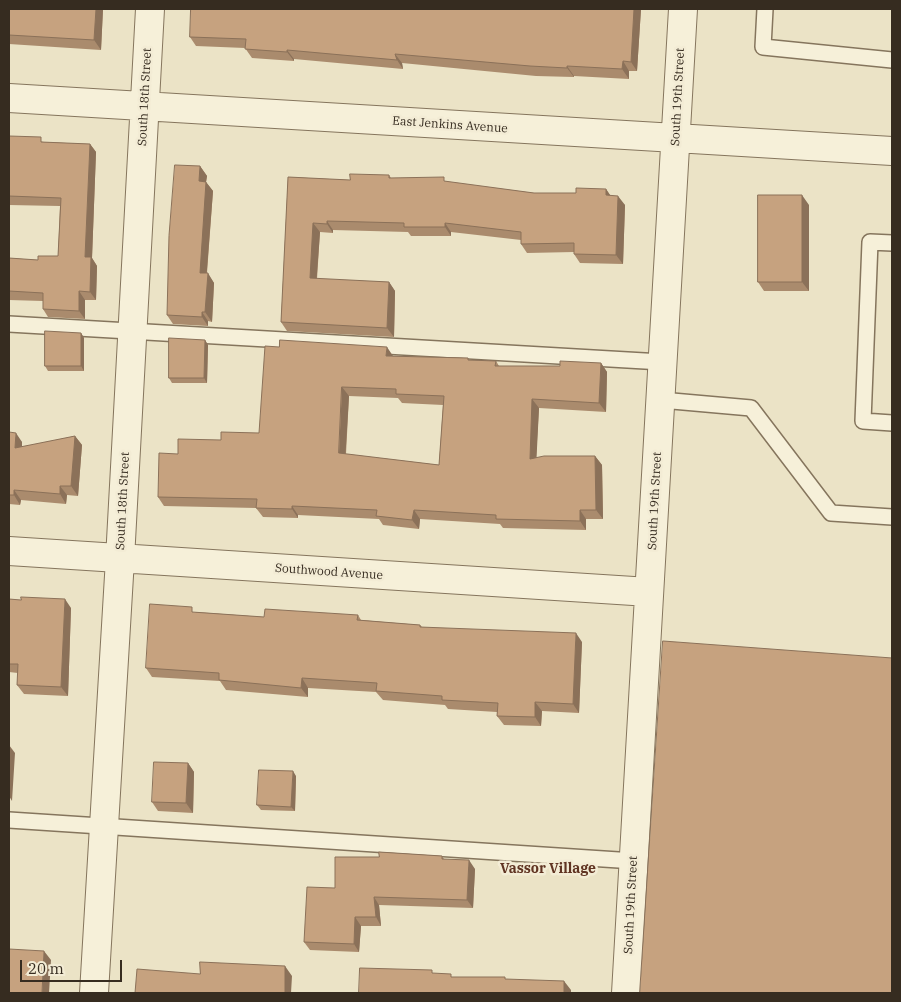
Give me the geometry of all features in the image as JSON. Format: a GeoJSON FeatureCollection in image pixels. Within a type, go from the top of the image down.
{"type":"FeatureCollection","features":[{"type":"Feature","properties":{"kind":"street","name":"South 18th Street"},"geometry":{"type":"LineString","coordinates":[[94,993],[150,9]]}},
{"type":"Feature","properties":{"kind":"street","name":"South 19th Street"},"geometry":{"type":"LineString","coordinates":[[626,993],[683,9]]}},
{"type":"Feature","properties":{"kind":"street","name":"East Jenkins Avenue"},"geometry":{"type":"LineString","coordinates":[[9,98],[892,151]]}},
{"type":"Feature","properties":{"kind":"street","name":"Southwood Avenue"},"geometry":{"type":"LineString","coordinates":[[9,551],[649,592]]}},
{"type":"Feature","properties":{"kind":"lane"},"geometry":{"type":"LineString","coordinates":[[765,9],[763,47],[892,60]]}},
{"type":"Feature","properties":{"kind":"lane"},"geometry":{"type":"LineString","coordinates":[[892,243],[870,242],[863,421],[892,423]]}},
{"type":"Feature","properties":{"kind":"lane"},"geometry":{"type":"LineString","coordinates":[[9,324],[662,362]]}},
{"type":"Feature","properties":{"kind":"lane"},"geometry":{"type":"LineString","coordinates":[[660,400],[751,408],[831,513],[892,517]]}},
{"type":"Feature","properties":{"kind":"lane"},"geometry":{"type":"LineString","coordinates":[[9,820],[634,861]]}},
{"type":"Feature","properties":{"kind":"building"},"geometry":{"type":"Polygon","coordinates":[[[9,9],[96,9],[94,40],[9,35],[9,9]]]}},
{"type":"Feature","properties":{"kind":"building"},"geometry":{"type":"Polygon","coordinates":[[[191,9],[634,9],[631,62],[623,61],[622,69],[567,66],[567,68],[395,54],[397,60],[287,50],[287,52],[245,49],[246,39],[190,37],[191,9]]]}},
{"type":"Feature","properties":{"kind":"building"},"geometry":{"type":"Polygon","coordinates":[[[9,136],[41,137],[41,142],[90,144],[85,257],[91,257],[90,292],[79,291],[79,311],[43,309],[43,293],[9,291],[9,258],[38,260],[38,256],[58,256],[61,198],[9,196],[9,136]]]}},
{"type":"Feature","properties":{"kind":"building"},"geometry":{"type":"Polygon","coordinates":[[[175,165],[200,166],[199,181],[206,182],[200,273],[208,273],[205,312],[202,312],[202,317],[167,315],[169,236],[175,165]]]}},
{"type":"Feature","properties":{"kind":"building"},"geometry":{"type":"Polygon","coordinates":[[[350,174],[389,175],[389,178],[444,177],[444,181],[534,193],[576,193],[576,188],[606,189],[606,195],[618,196],[616,255],[574,254],[574,243],[521,244],[521,232],[445,223],[445,227],[404,227],[404,223],[327,221],[327,224],[313,223],[310,278],[389,282],[387,328],[281,322],[288,177],[350,180],[350,174]]]}},
{"type":"Feature","properties":{"kind":"building"},"geometry":{"type":"Polygon","coordinates":[[[758,195],[802,195],[802,282],[758,282],[758,195]]]}},
{"type":"Feature","properties":{"kind":"building"},"geometry":{"type":"Polygon","coordinates":[[[45,331],[81,333],[81,366],[45,366],[45,331]]]}},
{"type":"Feature","properties":{"kind":"building"},"geometry":{"type":"Polygon","coordinates":[[[169,338],[205,340],[204,378],[169,378],[169,338]]]}},
{"type":"Feature","properties":{"kind":"building"},"geometry":{"type":"Polygon","coordinates":[[[280,340],[387,347],[386,356],[468,358],[468,360],[496,361],[495,366],[560,366],[560,361],[601,363],[599,403],[532,399],[530,459],[544,456],[595,456],[596,510],[580,510],[580,521],[496,519],[496,515],[414,510],[412,520],[376,516],[377,510],[292,506],[292,509],[256,508],[257,499],[158,497],[159,453],[178,454],[178,439],[221,440],[221,432],[259,433],[265,346],[279,347],[280,340]],[[342,387],[339,453],[439,465],[444,396],[396,394],[396,389],[342,387]]]}},
{"type":"Feature","properties":{"kind":"building"},"geometry":{"type":"Polygon","coordinates":[[[9,432],[16,433],[15,448],[75,436],[71,486],[60,486],[60,494],[14,490],[14,495],[9,495],[9,432]]]}},
{"type":"Feature","properties":{"kind":"building"},"geometry":{"type":"Polygon","coordinates":[[[21,597],[65,599],[61,687],[17,685],[18,664],[9,664],[9,599],[21,600],[21,597]]]}},
{"type":"Feature","properties":{"kind":"building"},"geometry":{"type":"Polygon","coordinates":[[[150,604],[192,607],[192,612],[264,617],[265,609],[358,615],[357,620],[420,625],[420,627],[576,633],[573,704],[535,702],[535,717],[497,716],[498,703],[442,700],[442,696],[376,691],[377,683],[302,678],[301,688],[219,680],[219,673],[146,668],[150,604]]]}},
{"type":"Feature","properties":{"kind":"building"},"geometry":{"type":"Polygon","coordinates":[[[663,641],[892,658],[892,993],[640,993],[663,641]]]}},
{"type":"Feature","properties":{"kind":"building"},"geometry":{"type":"Polygon","coordinates":[[[154,762],[188,763],[186,803],[152,802],[154,762]]]}},
{"type":"Feature","properties":{"kind":"building"},"geometry":{"type":"Polygon","coordinates":[[[259,770],[293,771],[291,807],[257,805],[259,770]]]}},
{"type":"Feature","properties":{"kind":"building"},"geometry":{"type":"Polygon","coordinates":[[[379,852],[442,856],[442,859],[469,860],[467,900],[374,897],[376,917],[355,917],[354,944],[304,942],[307,887],[335,888],[335,857],[379,857],[379,852]]]}},
{"type":"Feature","properties":{"kind":"building"},"geometry":{"type":"Polygon","coordinates":[[[9,949],[44,951],[42,993],[9,993],[9,949]]]}},
{"type":"Feature","properties":{"kind":"building"},"geometry":{"type":"Polygon","coordinates":[[[200,962],[285,966],[285,993],[135,993],[137,969],[200,974],[200,962]]]}},
{"type":"Feature","properties":{"kind":"building"},"geometry":{"type":"Polygon","coordinates":[[[360,968],[432,970],[432,973],[451,974],[451,977],[505,977],[505,979],[564,981],[564,993],[359,993],[360,968]]]}},
{"type":"Feature","properties":{"kind":"district","name":"Vassor Village"},"geometry":{"type":"Point","coordinates":[548,869]}}]}
